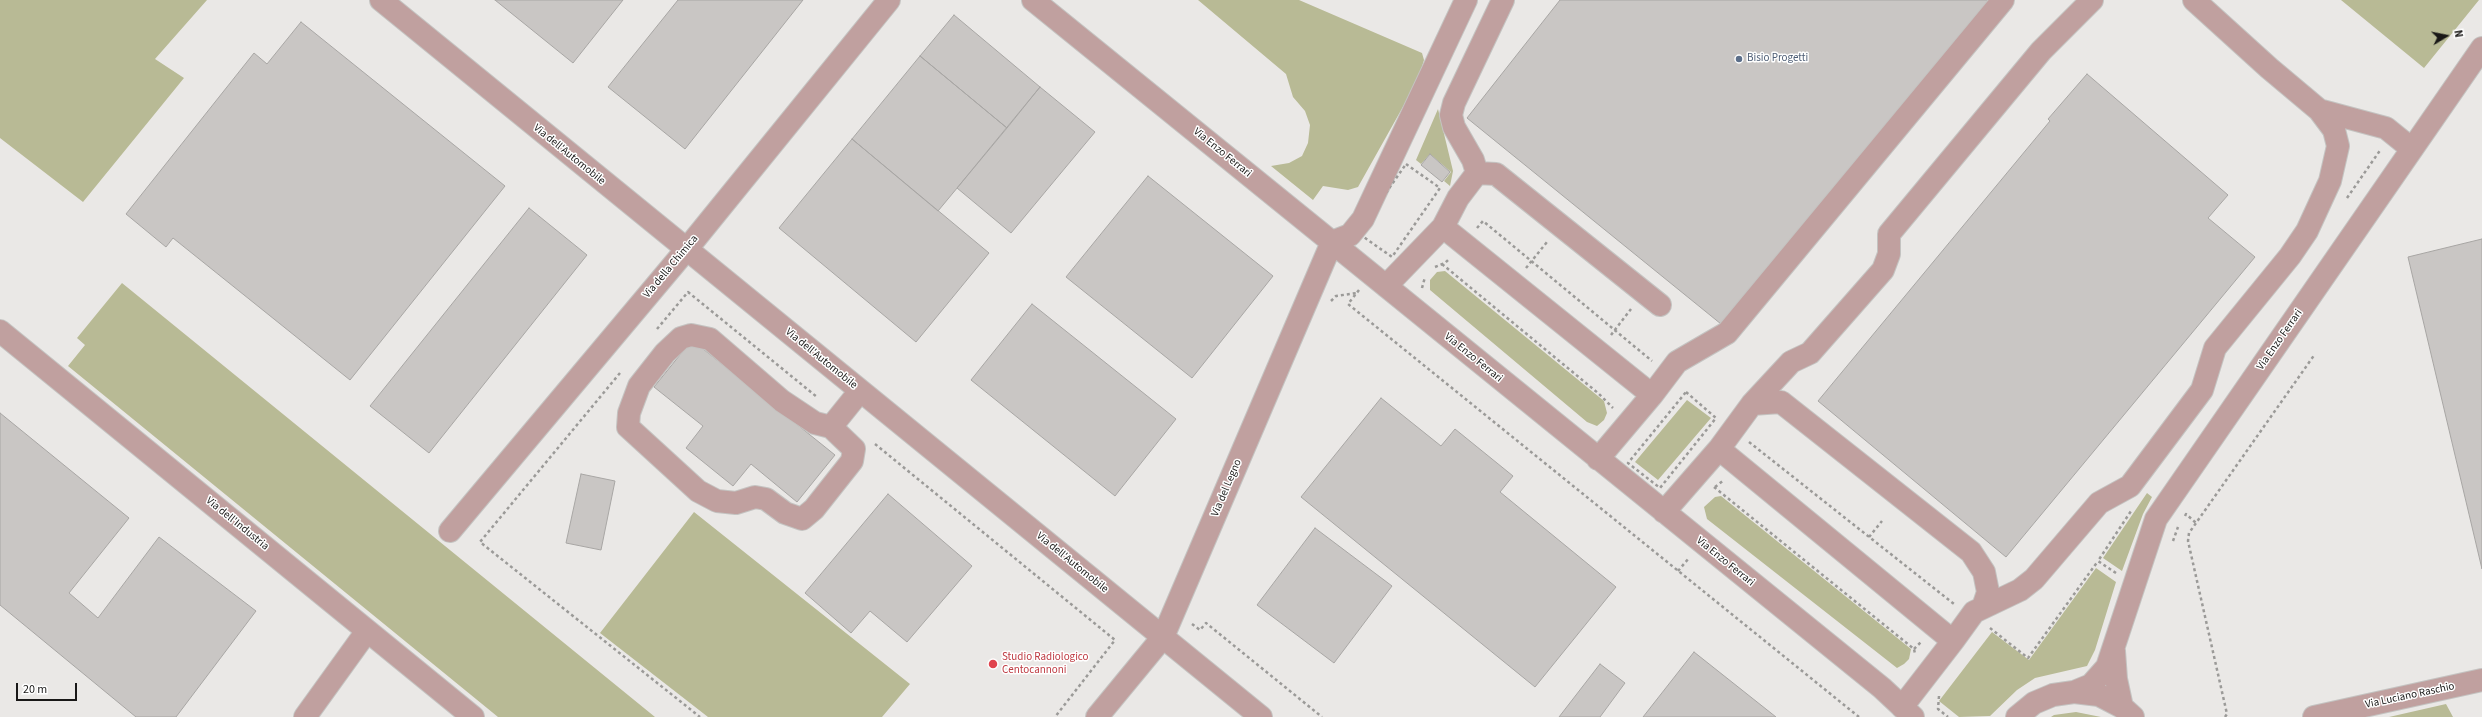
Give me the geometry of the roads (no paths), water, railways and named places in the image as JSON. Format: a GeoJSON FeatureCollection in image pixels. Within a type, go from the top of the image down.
{"type":"FeatureCollection","features":[{"type":"Feature","properties":{"kind":"street","name":"Via dell'Automobile"},"geometry":{"type":"LineString","coordinates":[[381,0],[1261,717]]}},
{"type":"Feature","properties":{"kind":"street","name":"Via della Chimica"},"geometry":{"type":"LineString","coordinates":[[450,532],[686,250],[889,0]]}},
{"type":"Feature","properties":{"kind":"street","name":"Via Enzo Ferrari"},"geometry":{"type":"LineString","coordinates":[[1032,0],[1882,688],[1907,712]]}},
{"type":"Feature","properties":{"kind":"street"},"geometry":{"type":"LineString","coordinates":[[1332,242],[1350,235],[1362,219],[1466,0]]}},
{"type":"Feature","properties":{"kind":"street"},"geometry":{"type":"LineString","coordinates":[[1477,173],[1473,160],[1454,127],[1451,115],[1454,103],[1503,0]]}},
{"type":"Feature","properties":{"kind":"street"},"geometry":{"type":"LineString","coordinates":[[1598,459],[1652,395],[1677,362],[1727,334],[2003,0]]}},
{"type":"Feature","properties":{"kind":"street"},"geometry":{"type":"LineString","coordinates":[[1664,512],[1718,448],[1752,404],[1791,362],[1810,353],[1883,270],[1889,254],[1889,234],[2041,51],[2092,0]]}},
{"type":"Feature","properties":{"kind":"street"},"geometry":{"type":"LineString","coordinates":[[1907,712],[1952,641],[1974,612],[2020,590],[2034,579],[2098,503],[2130,486],[2192,407],[2202,390],[2215,348],[2290,256],[2307,231],[2330,181],[2338,146],[2334,130],[2319,110],[2269,68],[2194,0]]}},
{"type":"Feature","properties":{"kind":"street","name":"Via Enzo Ferrari"},"geometry":{"type":"LineString","coordinates":[[2074,692],[2091,685],[2100,678],[2107,667],[2156,519],[2482,48]]}},
{"type":"Feature","properties":{"kind":"street"},"geometry":{"type":"LineString","coordinates":[[2319,110],[2386,128],[2412,150]]}},
{"type":"Feature","properties":{"kind":"street"},"geometry":{"type":"LineString","coordinates":[[1386,286],[1443,227],[1458,198],[1477,173]]}},
{"type":"Feature","properties":{"kind":"street"},"geometry":{"type":"LineString","coordinates":[[1477,173],[1496,174],[1660,305]]}},
{"type":"Feature","properties":{"kind":"street"},"geometry":{"type":"LineString","coordinates":[[1443,227],[1652,395]]}},
{"type":"Feature","properties":{"kind":"street","name":"Via del Legno"},"geometry":{"type":"LineString","coordinates":[[1097,717],[1163,637],[1332,242]]}},
{"type":"Feature","properties":{"kind":"street","name":"Via dell'Industria"},"geometry":{"type":"LineString","coordinates":[[0,331],[473,717]]}},
{"type":"Feature","properties":{"kind":"street"},"geometry":{"type":"LineString","coordinates":[[691,335],[710,339],[782,401],[815,423],[831,427],[854,449],[852,462],[814,509],[802,519],[785,513],[766,499],[755,497],[736,503],[717,501],[698,491],[628,427],[629,414],[639,386],[665,352],[681,338],[691,335]]}},
{"type":"Feature","properties":{"kind":"street"},"geometry":{"type":"LineString","coordinates":[[831,427],[860,391]]}},
{"type":"Feature","properties":{"kind":"street"},"geometry":{"type":"LineString","coordinates":[[1752,404],[1781,402],[1971,552],[1984,572],[1988,592],[1983,607]]}},
{"type":"Feature","properties":{"kind":"street"},"geometry":{"type":"LineString","coordinates":[[1718,448],[1952,641]]}},
{"type":"Feature","properties":{"kind":"street"},"geometry":{"type":"LineString","coordinates":[[305,717],[368,631]]}},
{"type":"Feature","properties":{"kind":"street","name":"Via Enzo Ferrari"},"geometry":{"type":"LineString","coordinates":[[2114,649],[2116,679],[2128,712]]}},
{"type":"Feature","properties":{"kind":"street","name":"Via Luciano Raschio"},"geometry":{"type":"LineString","coordinates":[[2314,717],[2480,685]]}},
{"type":"Feature","properties":{"kind":"street"},"geometry":{"type":"LineString","coordinates":[[2017,717],[2034,703],[2053,695],[2074,692],[2099,695],[2128,712]]}},
{"type":"Feature","properties":{"kind":"place","name":"Bisio Progetti"},"geometry":{"type":"Point","coordinates":[1739,59]}},
{"type":"Feature","properties":{"kind":"place","name":"Studio Radiologico Centocannoni"},"geometry":{"type":"Point","coordinates":[993,664]}}]}
